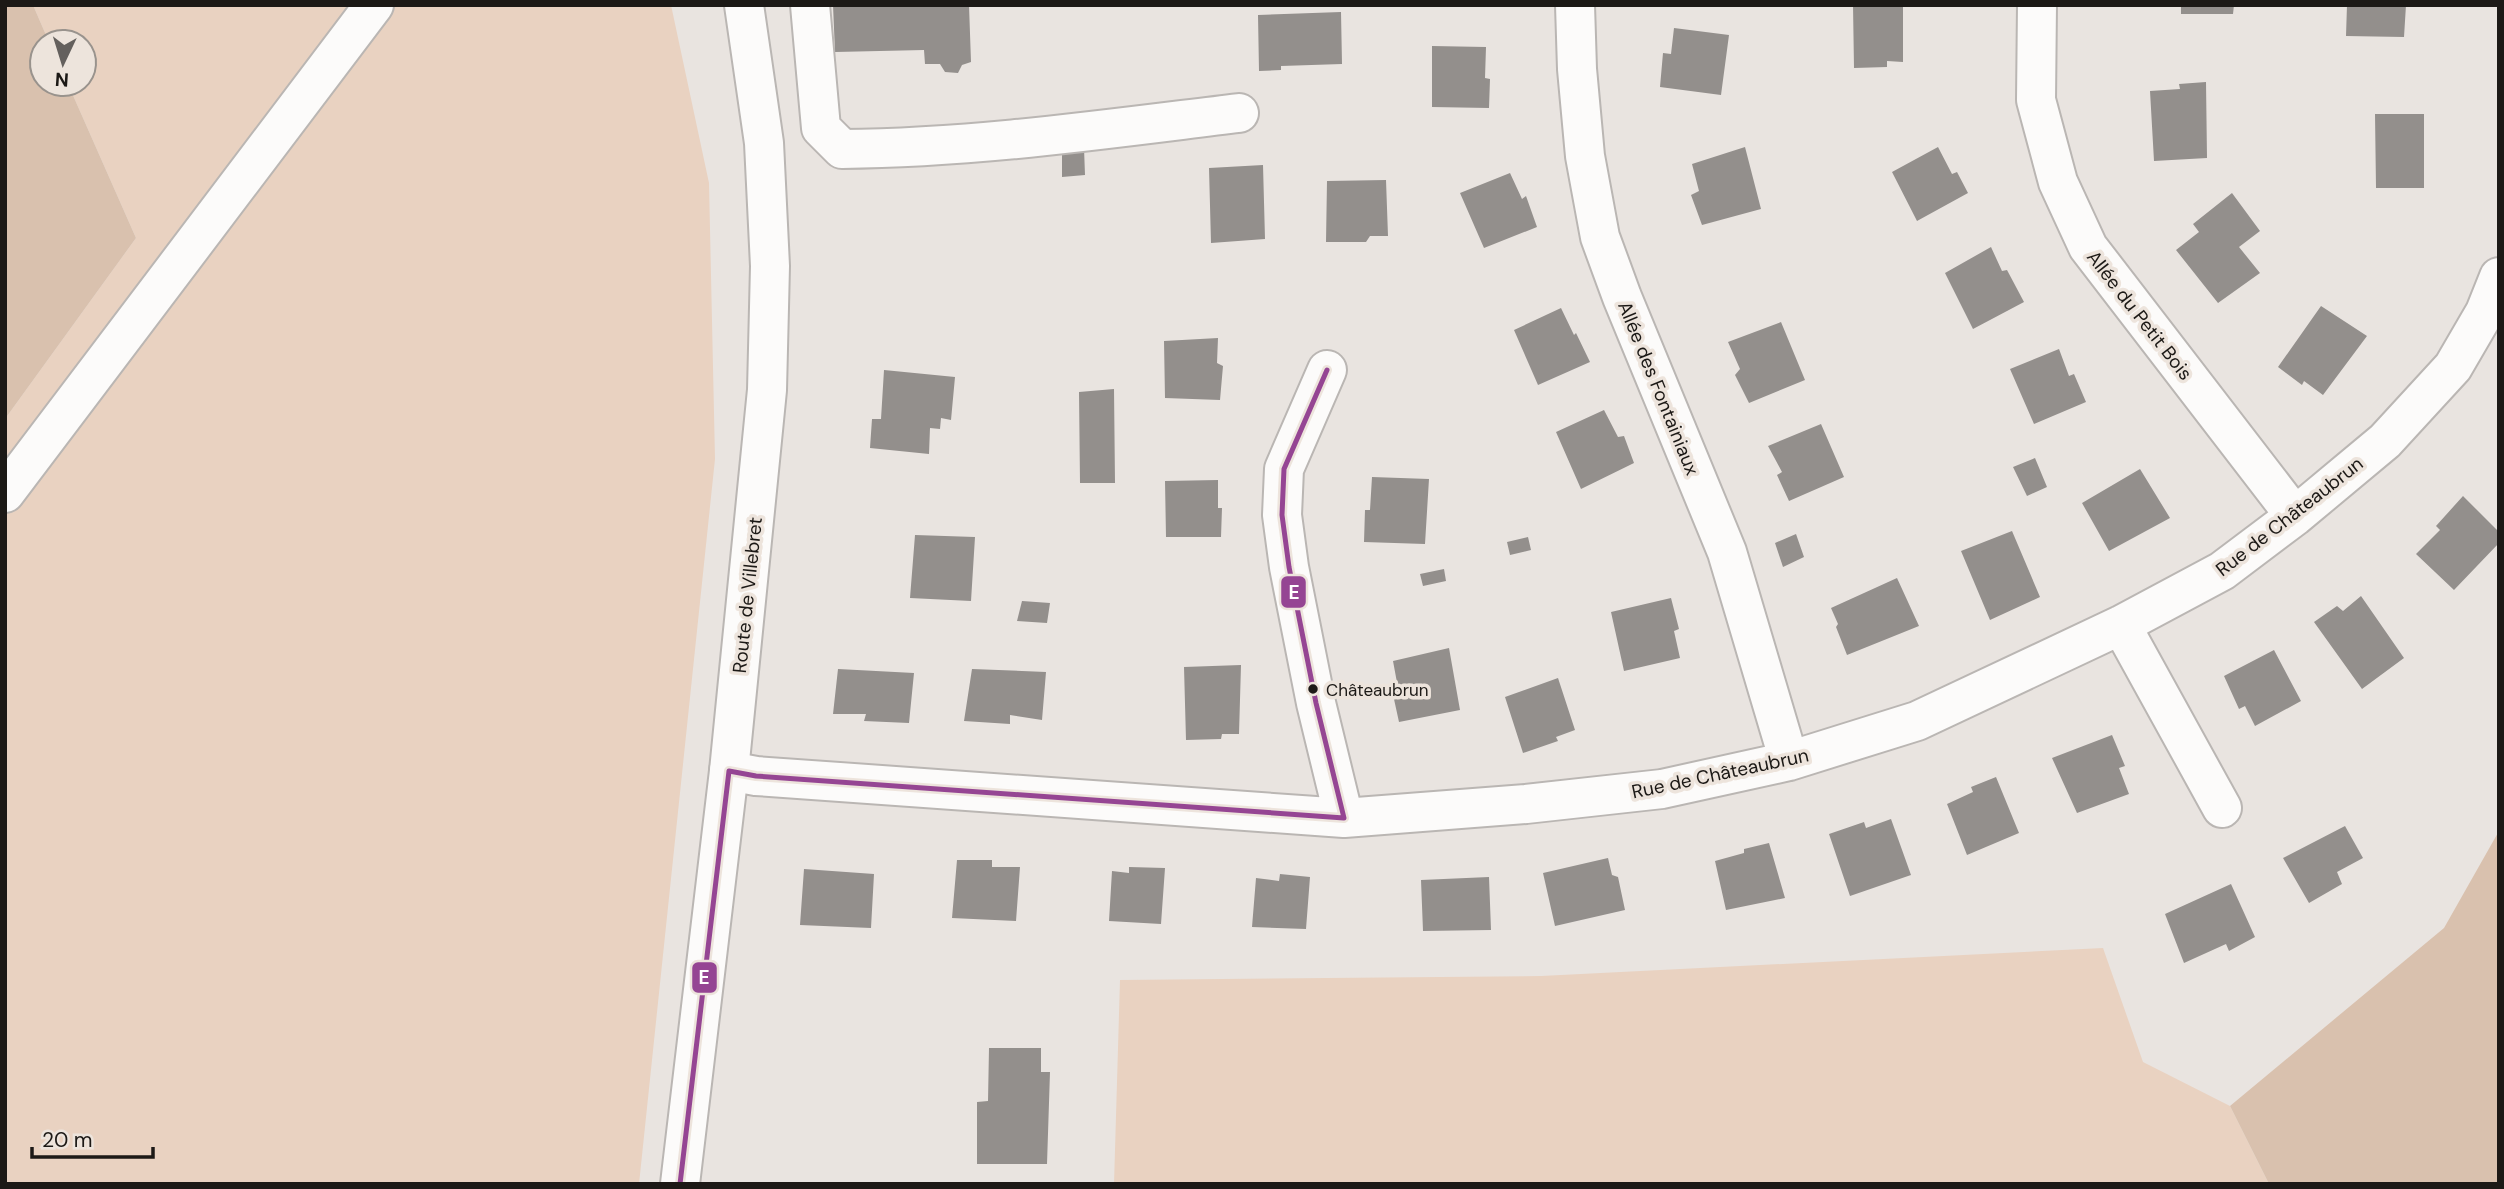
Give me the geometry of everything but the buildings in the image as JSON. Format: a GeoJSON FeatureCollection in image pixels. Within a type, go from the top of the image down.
{"type":"FeatureCollection","features":[{"type":"Feature","properties":{"kind":"street"},"geometry":{"type":"LineString","coordinates":[[5,493],[374,5]]}},
{"type":"Feature","properties":{"kind":"street","name":"Route de Villebret"},"geometry":{"type":"LineString","coordinates":[[680,1184],[729,771],[767,390],[770,266],[764,144],[744,5]]}},
{"type":"Feature","properties":{"kind":"street"},"geometry":{"type":"LineString","coordinates":[[810,5],[821,128],[842,149],[895,149],[1027,138],[1239,113]]}},
{"type":"Feature","properties":{"kind":"street","name":"Allée des Fontainiaux"},"geometry":{"type":"LineString","coordinates":[[1575,5],[1577,69],[1585,156],[1600,237],[1727,552],[1789,761]]}},
{"type":"Feature","properties":{"kind":"street","name":"Allée du Petit Bois"},"geometry":{"type":"LineString","coordinates":[[2037,5],[2036,100],[2058,182],[2088,247],[2295,516]]}},
{"type":"Feature","properties":{"kind":"street","name":"Rue de Châteaubrun"},"geometry":{"type":"LineString","coordinates":[[729,771],[756,776],[1344,818],[1526,804],[1662,789],[1789,761],[1917,721],[2121,625],[2222,570],[2295,516],[2385,441],[2453,367],[2485,312],[2499,277]]}},
{"type":"Feature","properties":{"kind":"street"},"geometry":{"type":"LineString","coordinates":[[1327,370],[1284,469],[1282,515],[1289,567],[1311,676],[1344,818]]}},
{"type":"Feature","properties":{"kind":"street"},"geometry":{"type":"LineString","coordinates":[[2121,625],[2222,808]]}},
{"type":"Feature","properties":{"kind":"shaded area"},"geometry":{"type":"Polygon","coordinates":[[[5,5],[33,5],[43,28],[28,28],[28,98],[74,98],[136,238],[5,419],[5,5]]]}},
{"type":"Feature","properties":{"kind":"shaded area"},"geometry":{"type":"Polygon","coordinates":[[[33,5],[671,5],[709,183],[715,459],[639,1184],[5,1184],[5,419],[136,238],[74,98],[98,98],[98,28],[43,28],[33,5]]]}},
{"type":"Feature","properties":{"kind":"shaded area"},"geometry":{"type":"Polygon","coordinates":[[[2499,831],[2499,1184],[2269,1184],[2230,1106],[2444,928],[2499,831]]]}},
{"type":"Feature","properties":{"kind":"shaded area"},"geometry":{"type":"Polygon","coordinates":[[[2103,948],[2143,1062],[2230,1106],[2269,1184],[1114,1184],[1120,980],[1541,976],[2103,948]]]}},
{"type":"Feature","properties":{"kind":"transit line","name":"E"},"geometry":{"type":"LineString","coordinates":[[1327,370],[1284,469],[1282,515],[1289,567],[1316,703],[1344,818]]}},
{"type":"Feature","properties":{"kind":"transit line","name":"E"},"geometry":{"type":"LineString","coordinates":[[729,771],[756,776],[1344,818]]}},
{"type":"Feature","properties":{"kind":"transit line","name":"E"},"geometry":{"type":"LineString","coordinates":[[680,1184],[729,771]]}},
{"type":"Feature","properties":{"kind":"place","name":"Châteaubrun"},"geometry":{"type":"Point","coordinates":[1313,689]}}]}
